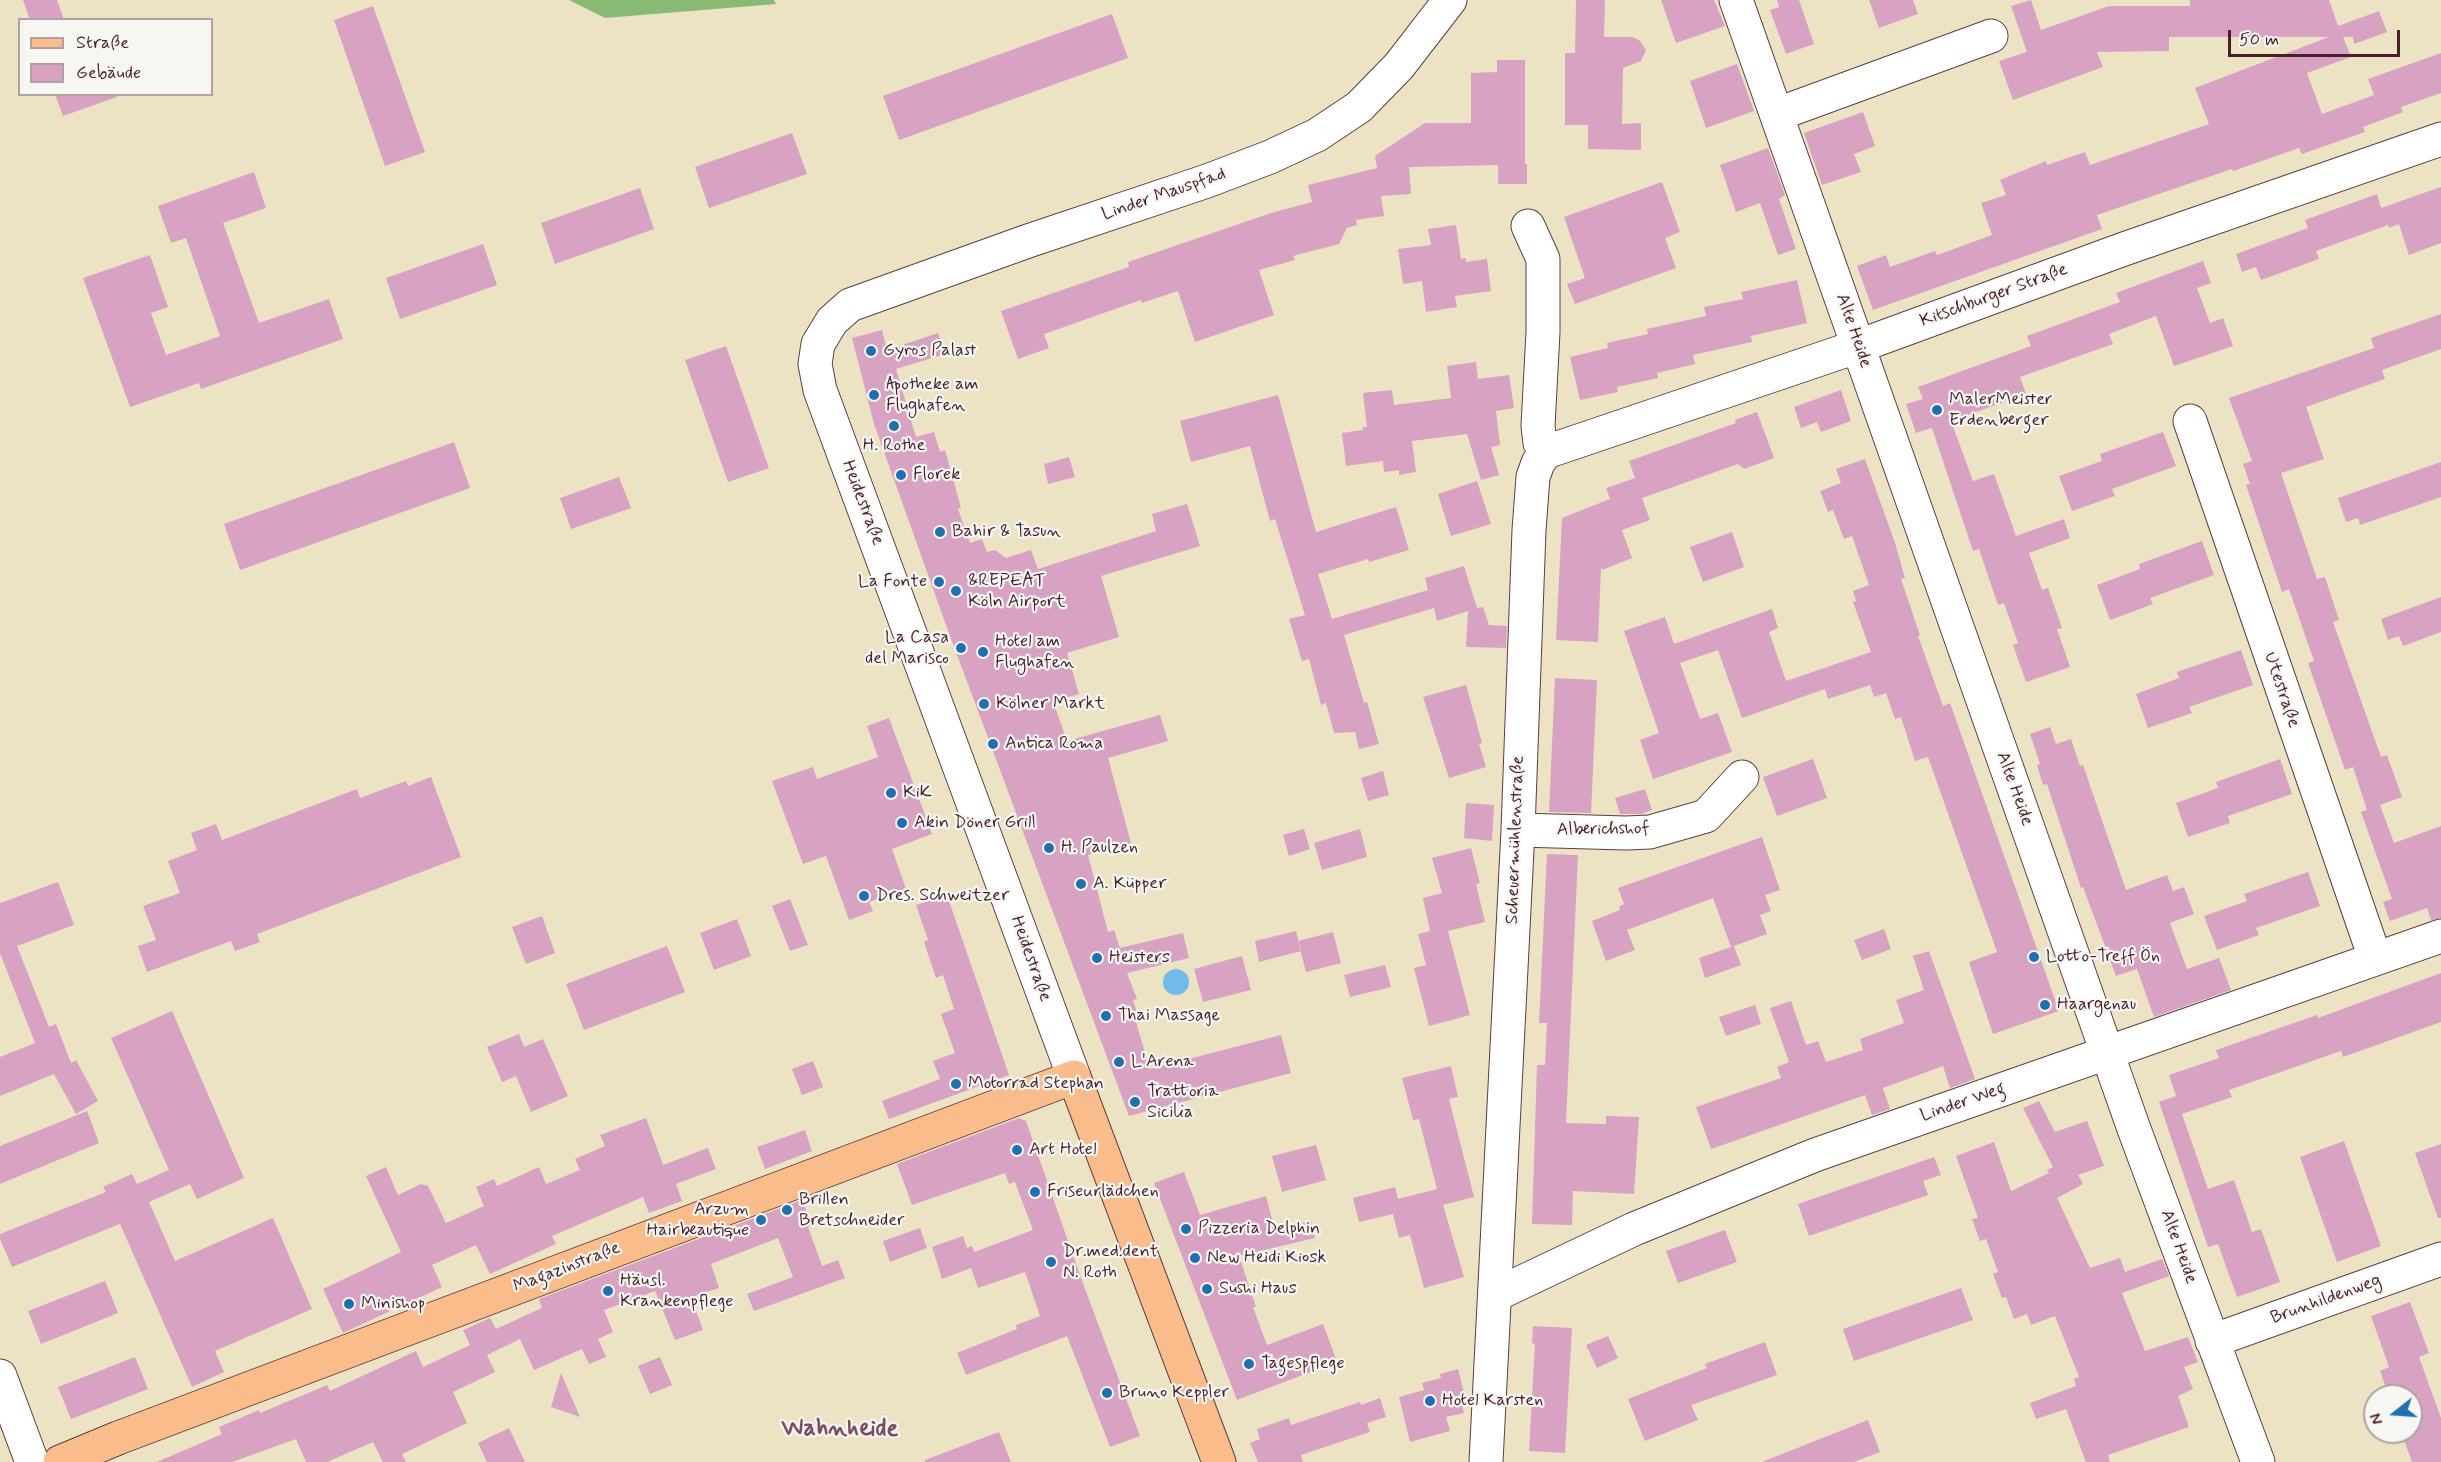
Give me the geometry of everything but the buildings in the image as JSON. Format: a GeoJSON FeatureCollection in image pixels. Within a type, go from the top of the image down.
{"type":"FeatureCollection","features":[{"type":"Feature","properties":{"kind":"main road","name":"Magazinstraße"},"geometry":{"type":"LineString","coordinates":[[60,1462],[128,1434],[1074,1077]]}},
{"type":"Feature","properties":{"kind":"main road","name":"Heidestraße"},"geometry":{"type":"LineString","coordinates":[[1074,1077],[1219,1462]]}},
{"type":"Feature","properties":{"kind":"street","name":"Linder Mauspfad"},"geometry":{"type":"LineString","coordinates":[[832,321],[850,305],[876,295],[1208,181],[1270,157],[1317,135],[1359,107],[1399,66],[1450,0]]}},
{"type":"Feature","properties":{"kind":"street","name":"Alte Heide"},"geometry":{"type":"LineString","coordinates":[[1737,0],[2108,1053],[2258,1462]]}},
{"type":"Feature","properties":{"kind":"street"},"geometry":{"type":"LineString","coordinates":[[1778,114],[1990,36]]}},
{"type":"Feature","properties":{"kind":"street","name":"Kitschburger Straße"},"geometry":{"type":"LineString","coordinates":[[1546,452],[1858,346],[2124,249],[2441,139]]}},
{"type":"Feature","properties":{"kind":"street"},"geometry":{"type":"LineString","coordinates":[[1528,226],[1543,259],[1543,322],[1538,426],[1540,443],[1546,452]]}},
{"type":"Feature","properties":{"kind":"street","name":"Heidestraße"},"geometry":{"type":"LineString","coordinates":[[832,321],[818,344],[815,364],[820,390],[1074,1077]]}},
{"type":"Feature","properties":{"kind":"street","name":"Utestraße"},"geometry":{"type":"LineString","coordinates":[[2190,422],[2375,958]]}},
{"type":"Feature","properties":{"kind":"street","name":"Scheuermühlenstraße"},"geometry":{"type":"LineString","coordinates":[[1486,1462],[1496,1295],[1533,477],[1538,463],[1546,452]]}},
{"type":"Feature","properties":{"kind":"street","name":"Alberichshof"},"geometry":{"type":"LineString","coordinates":[[1518,830],[1650,832],[1706,816],[1742,777]]}},
{"type":"Feature","properties":{"kind":"street","name":"Linder Weg"},"geometry":{"type":"LineString","coordinates":[[1496,1295],[1634,1228],[1873,1133],[2441,936]]}},
{"type":"Feature","properties":{"kind":"street","name":"Brunhildenweg"},"geometry":{"type":"LineString","coordinates":[[2212,1341],[2441,1258]]}},
{"type":"Feature","properties":{"kind":"street"},"geometry":{"type":"LineString","coordinates":[[0,1376],[32,1462]]}},
{"type":"Feature","properties":{"kind":"green space"},"geometry":{"type":"Polygon","coordinates":[[[569,0],[774,0],[776,4],[605,18],[569,0]]]}},
{"type":"Feature","properties":{"kind":"water"},"geometry":{"type":"Polygon","coordinates":[[[1176,969],[1185,973],[1189,982],[1185,991],[1176,995],[1167,991],[1163,982],[1167,973],[1176,969]]]}},
{"type":"Feature","properties":{"kind":"place","name":"Gyros Palast"},"geometry":{"type":"Point","coordinates":[871,351]}},
{"type":"Feature","properties":{"kind":"place","name":"Apotheke am Flughafen"},"geometry":{"type":"Point","coordinates":[874,395]}},
{"type":"Feature","properties":{"kind":"place","name":"MalerMeister Erdenberger"},"geometry":{"type":"Point","coordinates":[1937,410]}},
{"type":"Feature","properties":{"kind":"place","name":"H. Rothe"},"geometry":{"type":"Point","coordinates":[894,426]}},
{"type":"Feature","properties":{"kind":"place","name":"Florek"},"geometry":{"type":"Point","coordinates":[901,475]}},
{"type":"Feature","properties":{"kind":"place","name":"Bahir & Tasun"},"geometry":{"type":"Point","coordinates":[940,532]}},
{"type":"Feature","properties":{"kind":"place","name":"La Fonte"},"geometry":{"type":"Point","coordinates":[939,582]}},
{"type":"Feature","properties":{"kind":"place","name":"&REPEAT Köln Airport"},"geometry":{"type":"Point","coordinates":[956,591]}},
{"type":"Feature","properties":{"kind":"place","name":"La Casa del Marisco"},"geometry":{"type":"Point","coordinates":[961,648]}},
{"type":"Feature","properties":{"kind":"place","name":"Hotel am Flughafen"},"geometry":{"type":"Point","coordinates":[983,652]}},
{"type":"Feature","properties":{"kind":"place","name":"Kölner Markt"},"geometry":{"type":"Point","coordinates":[984,704]}},
{"type":"Feature","properties":{"kind":"place","name":"Antica Roma"},"geometry":{"type":"Point","coordinates":[993,744]}},
{"type":"Feature","properties":{"kind":"place","name":"KiK"},"geometry":{"type":"Point","coordinates":[891,793]}},
{"type":"Feature","properties":{"kind":"place","name":"Akin Döner Grill"},"geometry":{"type":"Point","coordinates":[902,823]}},
{"type":"Feature","properties":{"kind":"place","name":"H. Paulzen"},"geometry":{"type":"Point","coordinates":[1049,848]}},
{"type":"Feature","properties":{"kind":"place","name":"A. Küpper"},"geometry":{"type":"Point","coordinates":[1081,884]}},
{"type":"Feature","properties":{"kind":"place","name":"Dres. Schweitzer"},"geometry":{"type":"Point","coordinates":[864,896]}},
{"type":"Feature","properties":{"kind":"place","name":"Lotto-Treff Ön"},"geometry":{"type":"Point","coordinates":[2034,957]}},
{"type":"Feature","properties":{"kind":"place","name":"Heisters"},"geometry":{"type":"Point","coordinates":[1097,958]}},
{"type":"Feature","properties":{"kind":"place","name":"Haargenau"},"geometry":{"type":"Point","coordinates":[2045,1005]}},
{"type":"Feature","properties":{"kind":"place","name":"Thai Massage"},"geometry":{"type":"Point","coordinates":[1106,1016]}},
{"type":"Feature","properties":{"kind":"place","name":"L'Arena"},"geometry":{"type":"Point","coordinates":[1119,1062]}},
{"type":"Feature","properties":{"kind":"place","name":"Motorrad Stephan"},"geometry":{"type":"Point","coordinates":[956,1084]}},
{"type":"Feature","properties":{"kind":"place","name":"Trattoria Sicilia"},"geometry":{"type":"Point","coordinates":[1135,1102]}},
{"type":"Feature","properties":{"kind":"place","name":"Art Hotel"},"geometry":{"type":"Point","coordinates":[1017,1150]}},
{"type":"Feature","properties":{"kind":"place","name":"Friseurlädchen"},"geometry":{"type":"Point","coordinates":[1035,1192]}},
{"type":"Feature","properties":{"kind":"place","name":"Brillen Bretschneider"},"geometry":{"type":"Point","coordinates":[787,1210]}},
{"type":"Feature","properties":{"kind":"place","name":"Arzum Hairbeautique"},"geometry":{"type":"Point","coordinates":[761,1220]}},
{"type":"Feature","properties":{"kind":"place","name":"Pizzeria Delphin"},"geometry":{"type":"Point","coordinates":[1186,1229]}},
{"type":"Feature","properties":{"kind":"place","name":"New Heidi Kiosk"},"geometry":{"type":"Point","coordinates":[1195,1258]}},
{"type":"Feature","properties":{"kind":"place","name":"Dr.med.dent N. Roth"},"geometry":{"type":"Point","coordinates":[1051,1262]}},
{"type":"Feature","properties":{"kind":"place","name":"Sushi Haus"},"geometry":{"type":"Point","coordinates":[1207,1289]}},
{"type":"Feature","properties":{"kind":"place","name":"Häusl. Krankenpflege"},"geometry":{"type":"Point","coordinates":[608,1291]}},
{"type":"Feature","properties":{"kind":"place","name":"Minishop"},"geometry":{"type":"Point","coordinates":[349,1304]}},
{"type":"Feature","properties":{"kind":"place","name":"Tagespflege"},"geometry":{"type":"Point","coordinates":[1249,1364]}},
{"type":"Feature","properties":{"kind":"place","name":"Bruno Keppler"},"geometry":{"type":"Point","coordinates":[1107,1393]}},
{"type":"Feature","properties":{"kind":"place","name":"Hotel Karsten"},"geometry":{"type":"Point","coordinates":[1430,1401]}},
{"type":"Feature","properties":{"kind":"district","name":"Wahnheide"},"geometry":{"type":"Point","coordinates":[840,1430]}}]}
